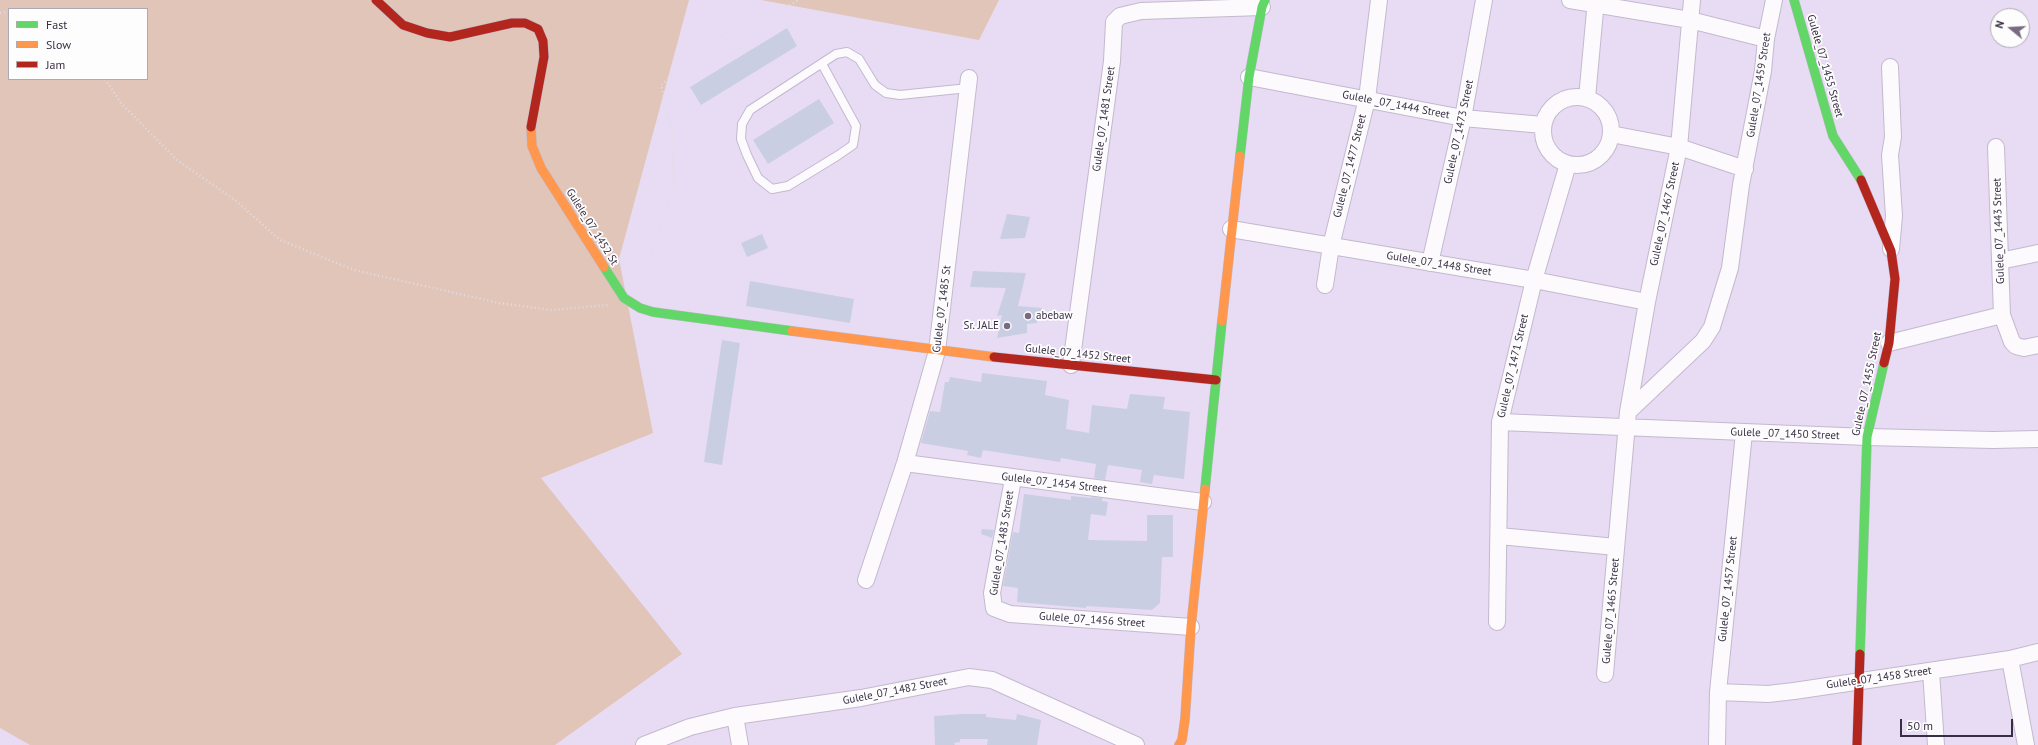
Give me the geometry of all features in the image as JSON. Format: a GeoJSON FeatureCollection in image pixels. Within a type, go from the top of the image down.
{"type":"FeatureCollection","features":[{"type":"Feature","properties":{"kind":"street","name":"Gulele_07_1452 St"},"geometry":{"type":"LineString","coordinates":[[376,0],[403,25],[427,33],[450,37],[512,23],[525,23],[538,29],[543,41],[544,57],[531,125],[532,146],[541,168],[624,298],[640,308],[653,312],[937,351]]}},
{"type":"Feature","properties":{"kind":"street","name":"Gulele_07_1477 Street"},"geometry":{"type":"LineString","coordinates":[[1325,284],[1331,246],[1367,99],[1379,0]]}},
{"type":"Feature","properties":{"kind":"street","name":"Gulele_07_1473 Street"},"geometry":{"type":"LineString","coordinates":[[1430,263],[1463,118],[1484,0]]}},
{"type":"Feature","properties":{"kind":"street"},"geometry":{"type":"LineString","coordinates":[[1570,0],[1596,2],[1690,20],[1766,40]]}},
{"type":"Feature","properties":{"kind":"street","name":"Gulele_07_1467 Street"},"geometry":{"type":"LineString","coordinates":[[1628,420],[1647,302],[1679,147],[1692,0]]}},
{"type":"Feature","properties":{"kind":"street","name":"Gulele_07_1459 Street"},"geometry":{"type":"LineString","coordinates":[[1628,420],[1703,341],[1712,327],[1730,268],[1745,169],[1763,71],[1766,40],[1774,0]]}},
{"type":"Feature","properties":{"kind":"street","name":"Gulele_07_1455 Street"},"geometry":{"type":"LineString","coordinates":[[1794,0],[1833,136],[1859,176],[1891,251],[1895,279],[1889,343],[1867,437],[1857,745]]}},
{"type":"Feature","properties":{"kind":"street"},"geometry":{"type":"LineString","coordinates":[[1587,98],[1596,2]]}},
{"type":"Feature","properties":{"kind":"street"},"geometry":{"type":"LineString","coordinates":[[1179,745],[1182,740],[1185,720],[1203,502],[1231,229],[1249,78],[1264,3]]}},
{"type":"Feature","properties":{"kind":"street","name":"Gulele_07_1481 Street"},"geometry":{"type":"LineString","coordinates":[[1071,365],[1112,61],[1114,22],[1120,16],[1141,11],[1264,3]]}},
{"type":"Feature","properties":{"kind":"street"},"geometry":{"type":"LineString","coordinates":[[1890,67],[1893,137],[1890,155],[1894,216],[1891,251]]}},
{"type":"Feature","properties":{"kind":"street","name":"Gulele _07_1444 Street"},"geometry":{"type":"LineString","coordinates":[[1249,78],[1463,118],[1543,125]]}},
{"type":"Feature","properties":{"kind":"street","name":"Gulele_07_1485 St"},"geometry":{"type":"LineString","coordinates":[[866,580],[905,463],[937,351],[969,83]]}},
{"type":"Feature","properties":{"kind":"street"},"geometry":{"type":"LineString","coordinates":[[1576,96],[1587,98],[1598,103],[1606,112],[1610,122],[1611,134],[1608,146],[1601,155],[1591,162],[1580,165],[1568,164],[1558,160],[1550,153],[1545,143],[1543,125],[1548,111],[1556,104],[1566,98],[1576,96]]}},
{"type":"Feature","properties":{"kind":"street"},"geometry":{"type":"LineString","coordinates":[[1611,134],[1679,147],[1745,169]]}},
{"type":"Feature","properties":{"kind":"street","name":"Gulele_07_1443 Street"},"geometry":{"type":"LineString","coordinates":[[1996,147],[2002,314],[2012,342],[2016,346],[2024,348],[2038,345]]}},
{"type":"Feature","properties":{"kind":"street","name":"Gulele_07_1471 Street"},"geometry":{"type":"LineString","coordinates":[[1497,622],[1500,422],[1534,280],[1568,164]]}},
{"type":"Feature","properties":{"kind":"street","name":"Gulele_07_1448 Street"},"geometry":{"type":"LineString","coordinates":[[1231,229],[1534,280],[1647,302]]}},
{"type":"Feature","properties":{"kind":"street"},"geometry":{"type":"LineString","coordinates":[[2000,261],[2038,253]]}},
{"type":"Feature","properties":{"kind":"street"},"geometry":{"type":"LineString","coordinates":[[1889,343],[2002,314]]}},
{"type":"Feature","properties":{"kind":"street","name":"Gulele_07_1452 Street"},"geometry":{"type":"LineString","coordinates":[[937,351],[1216,380]]}},
{"type":"Feature","properties":{"kind":"street","name":"Gulele _07_1450 Street"},"geometry":{"type":"LineString","coordinates":[[1500,422],[1628,420],[1744,433],[1993,440],[2038,439]]}},
{"type":"Feature","properties":{"kind":"street","name":"Gulele_07_1465 Street"},"geometry":{"type":"LineString","coordinates":[[1605,674],[1628,420]]}},
{"type":"Feature","properties":{"kind":"street","name":"Gulele_07_1457 Street"},"geometry":{"type":"LineString","coordinates":[[1717,745],[1718,692],[1744,433]]}},
{"type":"Feature","properties":{"kind":"street","name":"Gulele_07_1454 Street"},"geometry":{"type":"LineString","coordinates":[[905,463],[1203,502]]}},
{"type":"Feature","properties":{"kind":"street","name":"Gulele_07_1483 Street"},"geometry":{"type":"LineString","coordinates":[[994,608],[992,593],[1013,478]]}},
{"type":"Feature","properties":{"kind":"street","name":"Gulele_07_1465 Street"},"geometry":{"type":"LineString","coordinates":[[1498,536],[1616,547]]}},
{"type":"Feature","properties":{"kind":"street","name":"Gulele_07_1456 Street"},"geometry":{"type":"LineString","coordinates":[[994,608],[1010,614],[1192,627]]}},
{"type":"Feature","properties":{"kind":"street","name":"Gulele_07_1458 Street"},"geometry":{"type":"LineString","coordinates":[[1718,692],[1768,694],[1859,683],[2010,659],[2038,652]]}},
{"type":"Feature","properties":{"kind":"street"},"geometry":{"type":"LineString","coordinates":[[2010,659],[2026,745]]}},
{"type":"Feature","properties":{"kind":"street"},"geometry":{"type":"LineString","coordinates":[[1931,671],[1936,745]]}},
{"type":"Feature","properties":{"kind":"street","name":"Gulele_07_1482 Street"},"geometry":{"type":"LineString","coordinates":[[644,745],[690,727],[735,716],[861,698],[969,677],[992,680],[1136,745]]}},
{"type":"Feature","properties":{"kind":"street"},"geometry":{"type":"LineString","coordinates":[[735,716],[740,745]]}},
{"type":"Feature","properties":{"kind":"lane"},"geometry":{"type":"LineString","coordinates":[[822,64],[856,126],[853,145],[788,186],[772,189],[758,178],[750,161],[740,139],[742,124],[750,110],[836,54],[847,52],[860,59],[875,85],[886,93],[900,95],[969,83]]}},
{"type":"Feature","properties":{"kind":"path"},"geometry":{"type":"LineString","coordinates":[[106,80],[121,103],[177,160],[235,200],[280,240],[354,270],[499,303],[551,310],[610,305],[624,298],[646,270],[674,190],[672,131],[661,85],[721,36],[766,18],[799,0]]}},
{"type":"Feature","properties":{"kind":"shaded area"},"geometry":{"type":"Polygon","coordinates":[[[0,0],[689,0],[619,259],[653,433],[541,478],[682,654],[555,745],[30,745],[0,728],[0,0]]]}},
{"type":"Feature","properties":{"kind":"shaded area"},"geometry":{"type":"Polygon","coordinates":[[[761,0],[999,0],[979,40],[761,0]]]}},
{"type":"Feature","properties":{"kind":"building"},"geometry":{"type":"Polygon","coordinates":[[[787,28],[797,46],[701,105],[690,87],[787,28]]]}},
{"type":"Feature","properties":{"kind":"building"},"geometry":{"type":"Polygon","coordinates":[[[819,99],[834,123],[768,164],[753,140],[819,99]]]}},
{"type":"Feature","properties":{"kind":"building"},"geometry":{"type":"Polygon","coordinates":[[[1007,214],[1030,217],[1025,238],[1000,239],[1007,214]]]}},
{"type":"Feature","properties":{"kind":"building"},"geometry":{"type":"Polygon","coordinates":[[[762,234],[768,248],[747,257],[741,243],[762,234]]]}},
{"type":"Feature","properties":{"kind":"building"},"geometry":{"type":"Polygon","coordinates":[[[973,271],[1026,273],[1018,306],[1042,308],[1037,323],[1027,324],[1027,333],[997,338],[1002,315],[997,316],[1006,288],[970,287],[973,271]]]}},
{"type":"Feature","properties":{"kind":"building"},"geometry":{"type":"Polygon","coordinates":[[[750,281],[854,299],[850,323],[746,306],[750,281]]]}},
{"type":"Feature","properties":{"kind":"building"},"geometry":{"type":"Polygon","coordinates":[[[722,340],[740,343],[722,465],[704,462],[722,340]]]}},
{"type":"Feature","properties":{"kind":"building"},"geometry":{"type":"Polygon","coordinates":[[[982,373],[1047,381],[1045,395],[1069,400],[1066,429],[1089,433],[1092,405],[1127,409],[1130,394],[1165,397],[1163,409],[1190,412],[1184,479],[1154,475],[1152,484],[1140,482],[1142,470],[1108,465],[1105,480],[1094,478],[1096,464],[1061,458],[1060,462],[983,450],[981,458],[967,455],[968,451],[921,443],[930,411],[940,412],[945,382],[949,382],[950,377],[981,382],[982,373]]]}},
{"type":"Feature","properties":{"kind":"building"},"geometry":{"type":"Polygon","coordinates":[[[1024,494],[1071,500],[1071,496],[1102,498],[1102,501],[1108,502],[1106,516],[1091,514],[1088,540],[1147,541],[1147,515],[1173,515],[1173,557],[1162,557],[1160,603],[1152,610],[1086,606],[1086,608],[1017,602],[1018,588],[1003,586],[1013,532],[1019,533],[1024,494]]]}},
{"type":"Feature","properties":{"kind":"building"},"geometry":{"type":"Polygon","coordinates":[[[982,529],[994,530],[992,538],[981,534],[982,529]]]}},
{"type":"Feature","properties":{"kind":"building"},"geometry":{"type":"Polygon","coordinates":[[[986,714],[986,717],[1016,720],[1017,714],[1041,720],[1037,745],[987,745],[988,739],[960,739],[960,742],[954,743],[955,745],[935,745],[934,716],[986,714]]]}},
{"type":"Feature","properties":{"kind":"traffic: fast"},"geometry":{"type":"LineString","coordinates":[[1240,156],[1249,77],[1262,7],[1265,0]]}},
{"type":"Feature","properties":{"kind":"traffic: fast"},"geometry":{"type":"LineString","coordinates":[[1794,0],[1833,136],[1861,180]]}},
{"type":"Feature","properties":{"kind":"traffic: fast"},"geometry":{"type":"LineString","coordinates":[[604,267],[624,298],[640,308],[653,312],[792,331]]}},
{"type":"Feature","properties":{"kind":"traffic: fast"},"geometry":{"type":"LineString","coordinates":[[1205,489],[1222,321]]}},
{"type":"Feature","properties":{"kind":"traffic: fast"},"geometry":{"type":"LineString","coordinates":[[1860,654],[1867,437],[1884,363]]}},
{"type":"Feature","properties":{"kind":"traffic: slow"},"geometry":{"type":"LineString","coordinates":[[531,127],[532,146],[541,168],[604,267]]}},
{"type":"Feature","properties":{"kind":"traffic: slow"},"geometry":{"type":"LineString","coordinates":[[1222,321],[1240,156]]}},
{"type":"Feature","properties":{"kind":"traffic: slow"},"geometry":{"type":"LineString","coordinates":[[792,331],[994,357]]}},
{"type":"Feature","properties":{"kind":"traffic: slow"},"geometry":{"type":"LineString","coordinates":[[1179,745],[1182,740],[1185,719],[1191,627],[1205,489]]}},
{"type":"Feature","properties":{"kind":"traffic: jam"},"geometry":{"type":"LineString","coordinates":[[376,0],[403,25],[427,33],[450,37],[512,23],[525,23],[538,29],[543,41],[544,57],[531,127]]}},
{"type":"Feature","properties":{"kind":"traffic: jam"},"geometry":{"type":"LineString","coordinates":[[1861,180],[1891,251],[1895,279],[1889,343],[1884,363]]}},
{"type":"Feature","properties":{"kind":"traffic: jam"},"geometry":{"type":"LineString","coordinates":[[994,357],[1216,380]]}},
{"type":"Feature","properties":{"kind":"traffic: jam"},"geometry":{"type":"LineString","coordinates":[[1857,745],[1860,654]]}},
{"type":"Feature","properties":{"kind":"place","name":"abebaw"},"geometry":{"type":"Point","coordinates":[1028,316]}},
{"type":"Feature","properties":{"kind":"place","name":"Sr. JALE"},"geometry":{"type":"Point","coordinates":[1007,326]}}]}
